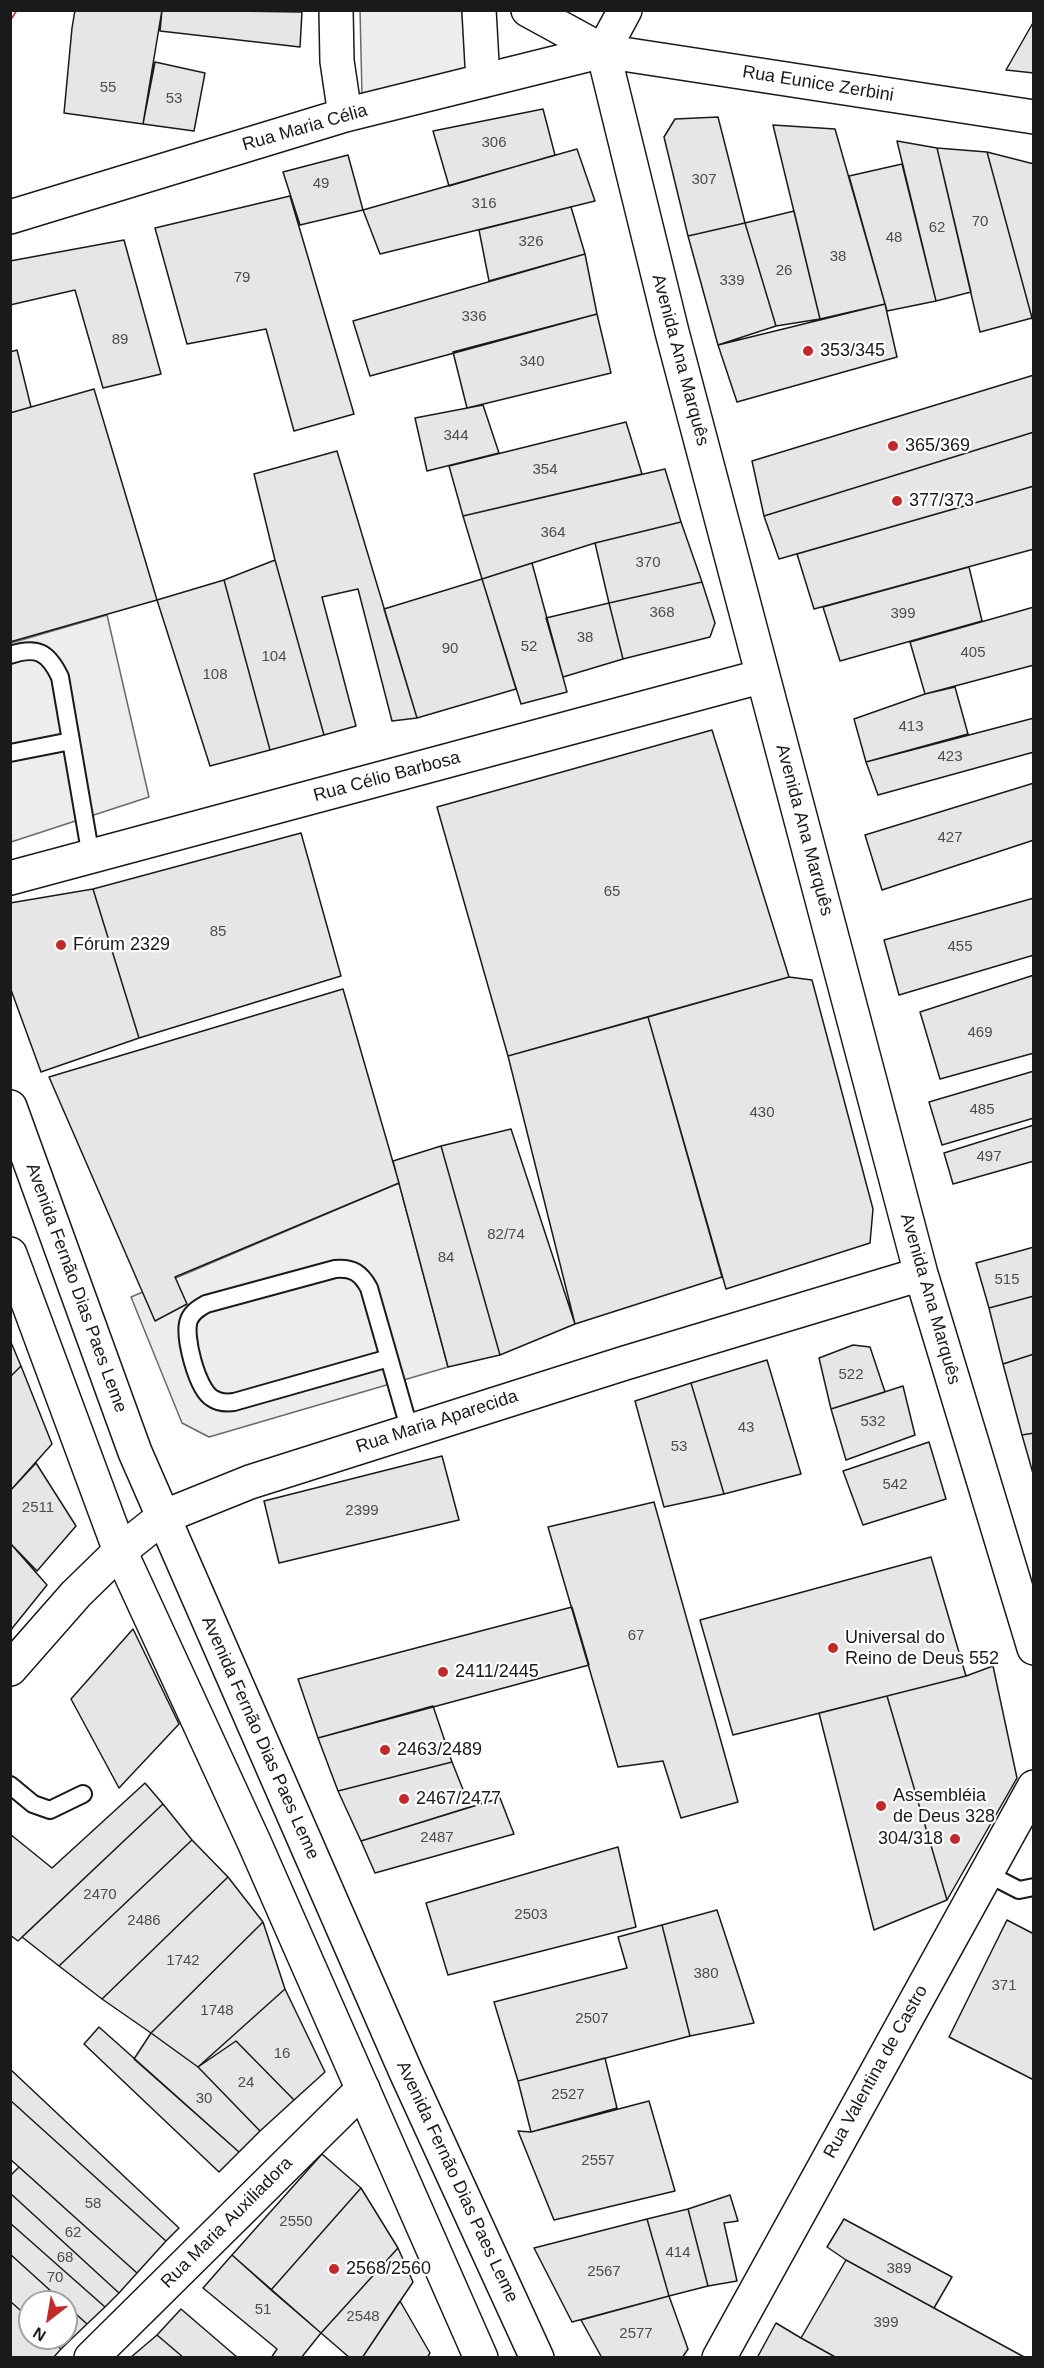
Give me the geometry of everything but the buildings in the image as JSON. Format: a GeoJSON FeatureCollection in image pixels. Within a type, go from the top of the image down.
{"type":"FeatureCollection","features":[{"type":"Feature","properties":{"kind":"street"},"geometry":{"type":"LineString","coordinates":[[336,10],[337,61],[345,115]]}},
{"type":"Feature","properties":{"kind":"street"},"geometry":{"type":"LineString","coordinates":[[479,10],[483,81]]}},
{"type":"Feature","properties":{"kind":"street"},"geometry":{"type":"LineString","coordinates":[[528,10],[603,51],[625,10]]}},
{"type":"Feature","properties":{"kind":"street","name":"Rua Maria Célia"},"geometry":{"type":"LineString","coordinates":[[10,217],[345,115],[603,51]]}},
{"type":"Feature","properties":{"kind":"street","name":"Rua Eunice Zerbini"},"geometry":{"type":"LineString","coordinates":[[603,51],[1034,117]]}},
{"type":"Feature","properties":{"kind":"street","name":"Avenida Ana Marquês"},"geometry":{"type":"LineString","coordinates":[[603,51],[672,332],[921,1274],[1034,1648]]}},
{"type":"Feature","properties":{"kind":"street","name":"Rua Célio Barbosa"},"geometry":{"type":"LineString","coordinates":[[10,878],[763,675]]}},
{"type":"Feature","properties":{"kind":"street","name":"Avenida Fernão Dias Paes Leme"},"geometry":{"type":"LineString","coordinates":[[10,1107],[135,1452],[400,2059],[537,2358]]}},
{"type":"Feature","properties":{"kind":"street"},"geometry":{"type":"LineString","coordinates":[[10,1254],[120,1551],[254,1842],[481,2358]]}},
{"type":"Feature","properties":{"kind":"street","name":"Rua Maria Aparecida"},"geometry":{"type":"LineString","coordinates":[[10,1669],[76,1594],[120,1551],[164,1517],[249,1482],[625,1363],[921,1274]]}},
{"type":"Feature","properties":{"kind":"street","name":"Rua Valentina de Castro"},"geometry":{"type":"LineString","coordinates":[[719,2358],[1034,1787]]}},
{"type":"Feature","properties":{"kind":"street","name":"Rua Maria Auxiliadora"},"geometry":{"type":"LineString","coordinates":[[91,2358],[363,2089]]}},
{"type":"Feature","properties":{"kind":"lane"},"geometry":{"type":"LineString","coordinates":[[10,655],[26,650],[41,653],[53,662],[60,677],[91,857]]}},
{"type":"Feature","properties":{"kind":"lane"},"geometry":{"type":"LineString","coordinates":[[10,753],[71,741]]}},
{"type":"Feature","properties":{"kind":"lane"},"geometry":{"type":"LineString","coordinates":[[389,1358],[234,1402],[223,1403],[205,1393],[200,1383],[187,1328],[190,1317],[206,1304],[346,1268],[356,1271],[364,1278],[369,1288],[410,1431]]}},
{"type":"Feature","properties":{"kind":"lane"},"geometry":{"type":"LineString","coordinates":[[10,1785],[33,1804],[50,1810],[83,1794]]}},
{"type":"Feature","properties":{"kind":"lane"},"geometry":{"type":"LineString","coordinates":[[986,1873],[1019,1890],[1034,1887]]}},
{"type":"Feature","properties":{"kind":"shaded area"},"geometry":{"type":"Polygon","coordinates":[[[360,11],[462,11],[466,69],[362,95],[360,11]]]}},
{"type":"Feature","properties":{"kind":"shaded area"},"geometry":{"type":"Polygon","coordinates":[[[107,615],[149,797],[11,842],[11,643],[107,615]]]}},
{"type":"Feature","properties":{"kind":"shaded area"},"geometry":{"type":"Polygon","coordinates":[[[399,1183],[448,1367],[209,1437],[182,1423],[131,1297],[399,1183]]]}},
{"type":"Feature","properties":{"kind":"power"},"geometry":{"type":"LineString","coordinates":[[10,21],[17,10]]}},
{"type":"Feature","properties":{"kind":"place","name":"353/345"},"geometry":{"type":"Point","coordinates":[808,351]}},
{"type":"Feature","properties":{"kind":"place","name":"365/369"},"geometry":{"type":"Point","coordinates":[893,446]}},
{"type":"Feature","properties":{"kind":"place","name":"377/373"},"geometry":{"type":"Point","coordinates":[897,501]}},
{"type":"Feature","properties":{"kind":"place","name":"Fórum 2329"},"geometry":{"type":"Point","coordinates":[61,945]}},
{"type":"Feature","properties":{"kind":"place","name":"Universal do Reino de Deus 552"},"geometry":{"type":"Point","coordinates":[833,1648]}},
{"type":"Feature","properties":{"kind":"place","name":"2411/2445"},"geometry":{"type":"Point","coordinates":[443,1672]}},
{"type":"Feature","properties":{"kind":"place","name":"2463/2489"},"geometry":{"type":"Point","coordinates":[385,1750]}},
{"type":"Feature","properties":{"kind":"place","name":"2467/2477"},"geometry":{"type":"Point","coordinates":[404,1799]}},
{"type":"Feature","properties":{"kind":"place","name":"Assembléia de Deus 328"},"geometry":{"type":"Point","coordinates":[881,1806]}},
{"type":"Feature","properties":{"kind":"place","name":"304/318"},"geometry":{"type":"Point","coordinates":[955,1839]}},
{"type":"Feature","properties":{"kind":"place","name":"2568/2560"},"geometry":{"type":"Point","coordinates":[334,2269]}}]}
